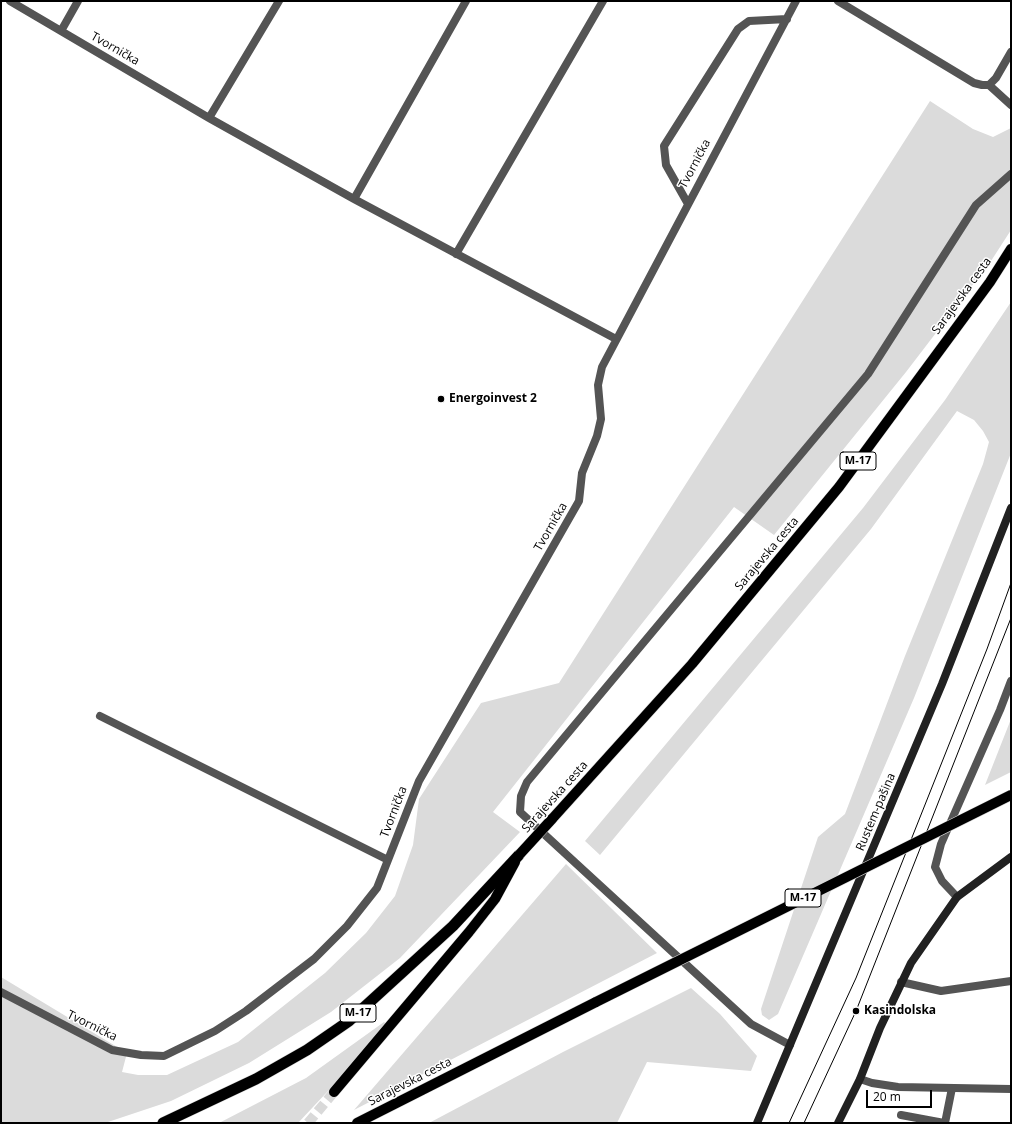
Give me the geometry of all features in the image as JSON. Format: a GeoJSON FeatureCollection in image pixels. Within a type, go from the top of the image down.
{"type":"FeatureCollection","features":[{"type":"Feature","properties":{"kind":"highway","name":"M-17"},"geometry":{"type":"LineString","coordinates":[[163,1123],[256,1079],[307,1050],[350,1021],[453,926],[519,855]]}},
{"type":"Feature","properties":{"kind":"main road","name":"Sarajevska cesta"},"geometry":{"type":"LineString","coordinates":[[334,1092],[495,899],[519,855],[692,664],[839,487],[990,282],[1011,249]]}},
{"type":"Feature","properties":{"kind":"main road","name":"Rustem-pašina"},"geometry":{"type":"LineString","coordinates":[[757,1123],[939,691],[1011,508]]}},
{"type":"Feature","properties":{"kind":"main road","name":"Sarajevska cesta"},"geometry":{"type":"LineString","coordinates":[[357,1123],[1011,795]]}},
{"type":"Feature","properties":{"kind":"main road"},"geometry":{"type":"LineString","coordinates":[[838,1123],[860,1078],[901,982],[911,963],[957,898],[1011,856]]}},
{"type":"Feature","properties":{"kind":"street","name":"Tvornička"},"geometry":{"type":"LineString","coordinates":[[10,1],[209,118],[354,199],[616,339]]}},
{"type":"Feature","properties":{"kind":"street"},"geometry":{"type":"LineString","coordinates":[[62,31],[78,1]]}},
{"type":"Feature","properties":{"kind":"street"},"geometry":{"type":"LineString","coordinates":[[209,118],[279,1]]}},
{"type":"Feature","properties":{"kind":"street"},"geometry":{"type":"LineString","coordinates":[[354,199],[466,1]]}},
{"type":"Feature","properties":{"kind":"street"},"geometry":{"type":"LineString","coordinates":[[456,254],[603,1]]}},
{"type":"Feature","properties":{"kind":"street","name":"Tvornička"},"geometry":{"type":"LineString","coordinates":[[1,992],[112,1050],[141,1055],[164,1056],[215,1031],[246,1011],[314,959],[347,926],[377,888],[419,781],[579,501],[582,473],[597,436],[601,419],[598,385],[602,367],[796,1]]}},
{"type":"Feature","properties":{"kind":"street"},"geometry":{"type":"LineString","coordinates":[[838,1],[974,83],[982,86],[989,85],[996,78],[1011,52]]}},
{"type":"Feature","properties":{"kind":"street"},"geometry":{"type":"LineString","coordinates":[[688,204],[666,166],[664,146],[738,29],[749,21],[787,19]]}},
{"type":"Feature","properties":{"kind":"street"},"geometry":{"type":"LineString","coordinates":[[989,85],[1011,105]]}},
{"type":"Feature","properties":{"kind":"street"},"geometry":{"type":"LineString","coordinates":[[790,1045],[751,1024],[520,812],[521,796],[527,782],[868,374],[976,205],[1011,174]]}},
{"type":"Feature","properties":{"kind":"street"},"geometry":{"type":"LineString","coordinates":[[957,898],[942,881],[935,867],[941,844],[1000,710],[1011,681]]}},
{"type":"Feature","properties":{"kind":"street"},"geometry":{"type":"LineString","coordinates":[[100,716],[388,860]]}},
{"type":"Feature","properties":{"kind":"street"},"geometry":{"type":"LineString","coordinates":[[901,982],[941,991],[1011,981]]}},
{"type":"Feature","properties":{"kind":"street"},"geometry":{"type":"LineString","coordinates":[[860,1078],[872,1083],[898,1087],[1011,1089]]}},
{"type":"Feature","properties":{"kind":"street"},"geometry":{"type":"LineString","coordinates":[[901,1115],[944,1123],[952,1088]]}},
{"type":"Feature","properties":{"kind":"shaded area"},"geometry":{"type":"Polygon","coordinates":[[[930,101],[973,129],[993,137],[1011,128],[1011,230],[991,261],[906,372],[774,535],[734,507],[493,812],[520,832],[400,958],[331,1012],[249,1063],[171,1101],[105,1123],[1,1123],[1,977],[127,1053],[122,1072],[138,1075],[167,1075],[238,1042],[325,973],[366,933],[395,896],[413,845],[419,799],[481,703],[559,683],[930,101]]]}},
{"type":"Feature","properties":{"kind":"shaded area"},"geometry":{"type":"Polygon","coordinates":[[[1011,302],[1011,453],[914,698],[778,1014],[769,1020],[762,1015],[761,1009],[818,837],[845,814],[905,656],[983,464],[989,442],[983,431],[974,420],[957,411],[871,529],[600,855],[585,841],[863,508],[945,400],[1011,302]]]}},
{"type":"Feature","properties":{"kind":"shaded area"},"geometry":{"type":"Polygon","coordinates":[[[1011,719],[1011,772],[985,785],[1011,719]]]}},
{"type":"Feature","properties":{"kind":"shaded area"},"geometry":{"type":"Polygon","coordinates":[[[566,864],[657,953],[354,1110],[566,864]]]}},
{"type":"Feature","properties":{"kind":"shaded area"},"geometry":{"type":"Polygon","coordinates":[[[691,988],[720,1014],[757,1056],[751,1071],[647,1062],[617,1123],[429,1123],[563,1052],[691,988]]]}},
{"type":"Feature","properties":{"kind":"shaded area"},"geometry":{"type":"Polygon","coordinates":[[[384,1022],[389,1026],[298,1123],[219,1123],[306,1078],[384,1022]]]}},
{"type":"Feature","properties":{"kind":"tunnel"},"geometry":{"type":"LineString","coordinates":[[308,1123],[334,1092]]}},
{"type":"Feature","properties":{"kind":"tram line"},"geometry":{"type":"LineString","coordinates":[[789,1123],[856,978],[987,649],[1011,583]]}},
{"type":"Feature","properties":{"kind":"tram line"},"geometry":{"type":"LineString","coordinates":[[804,1123],[856,1011],[1011,618]]}},
{"type":"Feature","properties":{"kind":"place","name":"Energoinvest 2"},"geometry":{"type":"Point","coordinates":[441,399]}},
{"type":"Feature","properties":{"kind":"place","name":"Kasindolska"},"geometry":{"type":"Point","coordinates":[856,1011]}}]}
